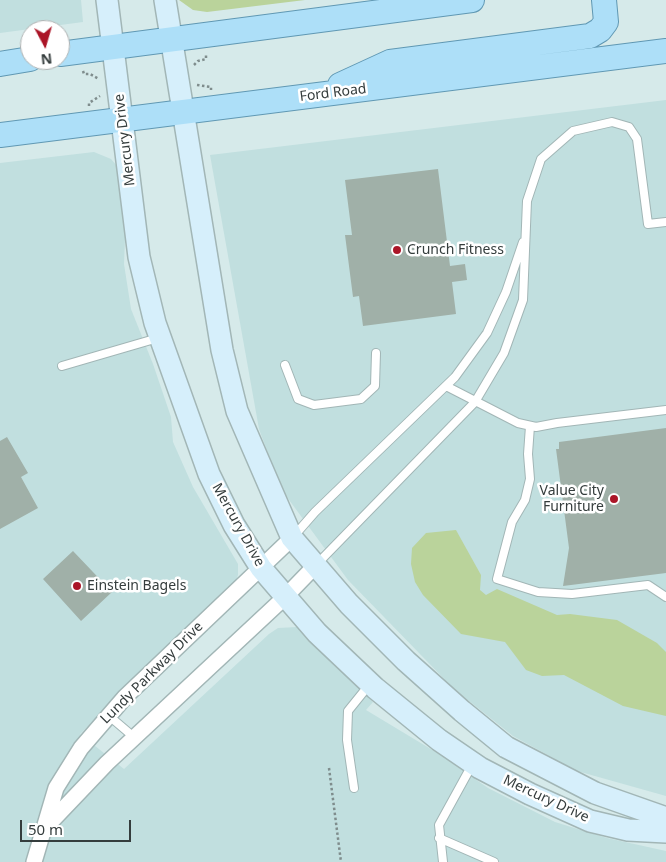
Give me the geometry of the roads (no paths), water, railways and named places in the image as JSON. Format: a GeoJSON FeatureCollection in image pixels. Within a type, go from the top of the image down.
{"type":"FeatureCollection","features":[{"type":"Feature","properties":{"kind":"main road"},"geometry":{"type":"LineString","coordinates":[[70,52],[472,0]]}},
{"type":"Feature","properties":{"kind":"main road"},"geometry":{"type":"LineString","coordinates":[[320,94],[390,62],[590,36],[602,29],[606,21],[604,0]]}},
{"type":"Feature","properties":{"kind":"main road","name":"Ford Road"},"geometry":{"type":"LineString","coordinates":[[0,135],[666,50]]}},
{"type":"Feature","properties":{"kind":"main road"},"geometry":{"type":"LineString","coordinates":[[0,64],[20,61]]}},
{"type":"Feature","properties":{"kind":"street","name":"Mercury Drive"},"geometry":{"type":"LineString","coordinates":[[107,0],[139,257],[160,338],[209,474],[234,525],[261,568],[317,633],[370,684],[400,710],[473,763],[530,794],[590,821],[628,830],[666,832]]}},
{"type":"Feature","properties":{"kind":"street","name":"Mercury Drive"},"geometry":{"type":"LineString","coordinates":[[165,0],[208,275],[224,359],[237,411],[292,538],[349,604],[406,661],[506,747],[595,794],[666,818]]}},
{"type":"Feature","properties":{"kind":"street","name":"Lundy Parkway Drive"},"geometry":{"type":"LineString","coordinates":[[34,862],[56,788],[80,748],[125,697],[292,538]]}},
{"type":"Feature","properties":{"kind":"street","name":"Lundy Parkway Drive"},"geometry":{"type":"LineString","coordinates":[[43,830],[135,738],[286,597],[316,565]]}},
{"type":"Feature","properties":{"kind":"lane"},"geometry":{"type":"LineString","coordinates":[[316,565],[475,402],[504,353],[523,300],[527,201],[541,159],[573,130],[612,122],[629,127],[637,139],[648,224],[666,222]]}},
{"type":"Feature","properties":{"kind":"lane"},"geometry":{"type":"LineString","coordinates":[[292,538],[315,512],[446,386],[487,333],[506,292],[526,233]]}},
{"type":"Feature","properties":{"kind":"lane"},"geometry":{"type":"LineString","coordinates":[[62,366],[160,338]]}},
{"type":"Feature","properties":{"kind":"lane"},"geometry":{"type":"LineString","coordinates":[[285,365],[298,399],[314,405],[361,399],[374,386],[376,353]]}},
{"type":"Feature","properties":{"kind":"lane"},"geometry":{"type":"LineString","coordinates":[[446,386],[518,423],[536,427],[666,410]]}},
{"type":"Feature","properties":{"kind":"lane"},"geometry":{"type":"LineString","coordinates":[[530,426],[528,454],[530,479],[525,500],[512,522],[497,579],[538,592],[572,594],[648,585],[666,597]]}},
{"type":"Feature","properties":{"kind":"lane"},"geometry":{"type":"LineString","coordinates":[[354,788],[347,740],[348,711],[370,684]]}},
{"type":"Feature","properties":{"kind":"lane"},"geometry":{"type":"LineString","coordinates":[[108,716],[135,738]]}},
{"type":"Feature","properties":{"kind":"lane"},"geometry":{"type":"LineString","coordinates":[[443,862],[439,825],[473,763]]}},
{"type":"Feature","properties":{"kind":"lane"},"geometry":{"type":"LineString","coordinates":[[439,838],[494,862]]}},
{"type":"Feature","properties":{"kind":"place","name":"Crunch Fitness"},"geometry":{"type":"Point","coordinates":[397,250]}},
{"type":"Feature","properties":{"kind":"place","name":"Value City Furniture"},"geometry":{"type":"Point","coordinates":[614,499]}},
{"type":"Feature","properties":{"kind":"place","name":"Einstein Bagels"},"geometry":{"type":"Point","coordinates":[77,586]}}]}
